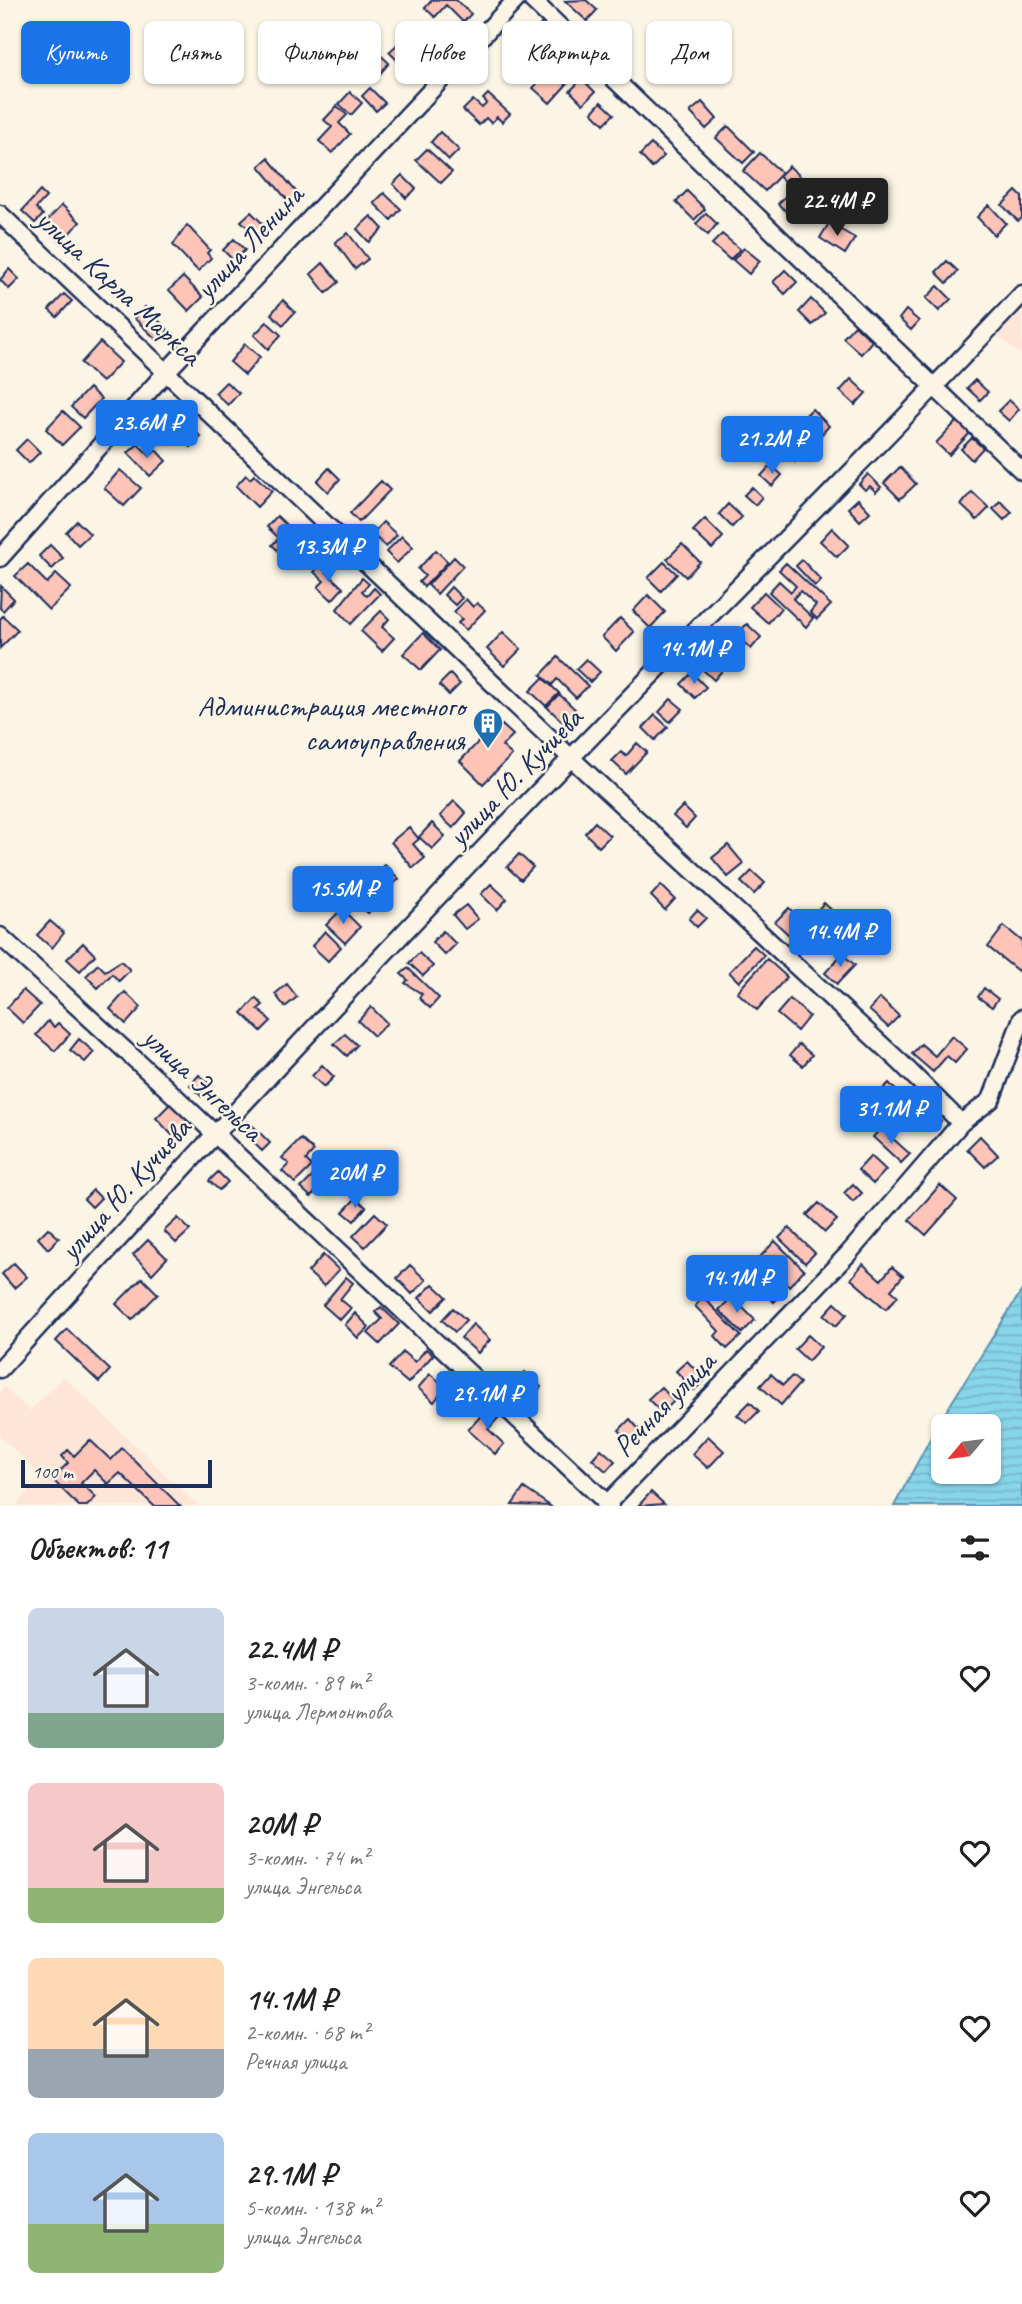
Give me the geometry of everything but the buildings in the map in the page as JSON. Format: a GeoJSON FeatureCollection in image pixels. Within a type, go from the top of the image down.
{"type":"FeatureCollection","features":[{"type":"Feature","properties":{"kind":"street","name":"улица Ленина"},"geometry":{"type":"LineString","coordinates":[[0,558],[167,371],[516,0]]}},
{"type":"Feature","properties":{"kind":"street"},"geometry":{"type":"LineString","coordinates":[[532,0],[1022,471]]}},
{"type":"Feature","properties":{"kind":"street","name":"улица Карла Маркса"},"geometry":{"type":"LineString","coordinates":[[0,214],[571,758],[900,1062],[961,1123]]}},
{"type":"Feature","properties":{"kind":"street","name":"улица Ю. Кучиева"},"geometry":{"type":"LineString","coordinates":[[0,1368],[214,1133],[571,758],[935,388],[1022,294]]}},
{"type":"Feature","properties":{"kind":"street","name":"улица Энгельса"},"geometry":{"type":"LineString","coordinates":[[0,936],[214,1133],[608,1505]]}},
{"type":"Feature","properties":{"kind":"street","name":"Речная улица"},"geometry":{"type":"LineString","coordinates":[[608,1505],[848,1254],[961,1123],[991,1100],[1022,1018]]}},
{"type":"Feature","properties":{"kind":"shaded area"},"geometry":{"type":"Polygon","coordinates":[[[1022,305],[1022,356],[995,334],[1022,305]]]}},
{"type":"Feature","properties":{"kind":"shaded area"},"geometry":{"type":"Polygon","coordinates":[[[63,1376],[199,1506],[15,1506],[42,1477],[0,1436],[0,1391],[4,1387],[30,1411],[63,1376]]]}},
{"type":"Feature","properties":{"kind":"water"},"geometry":{"type":"Polygon","coordinates":[[[1022,1290],[1022,1506],[894,1506],[931,1437],[931,1484],[1001,1484],[1001,1414],[944,1414],[1022,1290]]]}},
{"type":"Feature","properties":{"kind":"place","name":"Администрация местного самоуправления"},"geometry":{"type":"Point","coordinates":[488,750]}}]}
